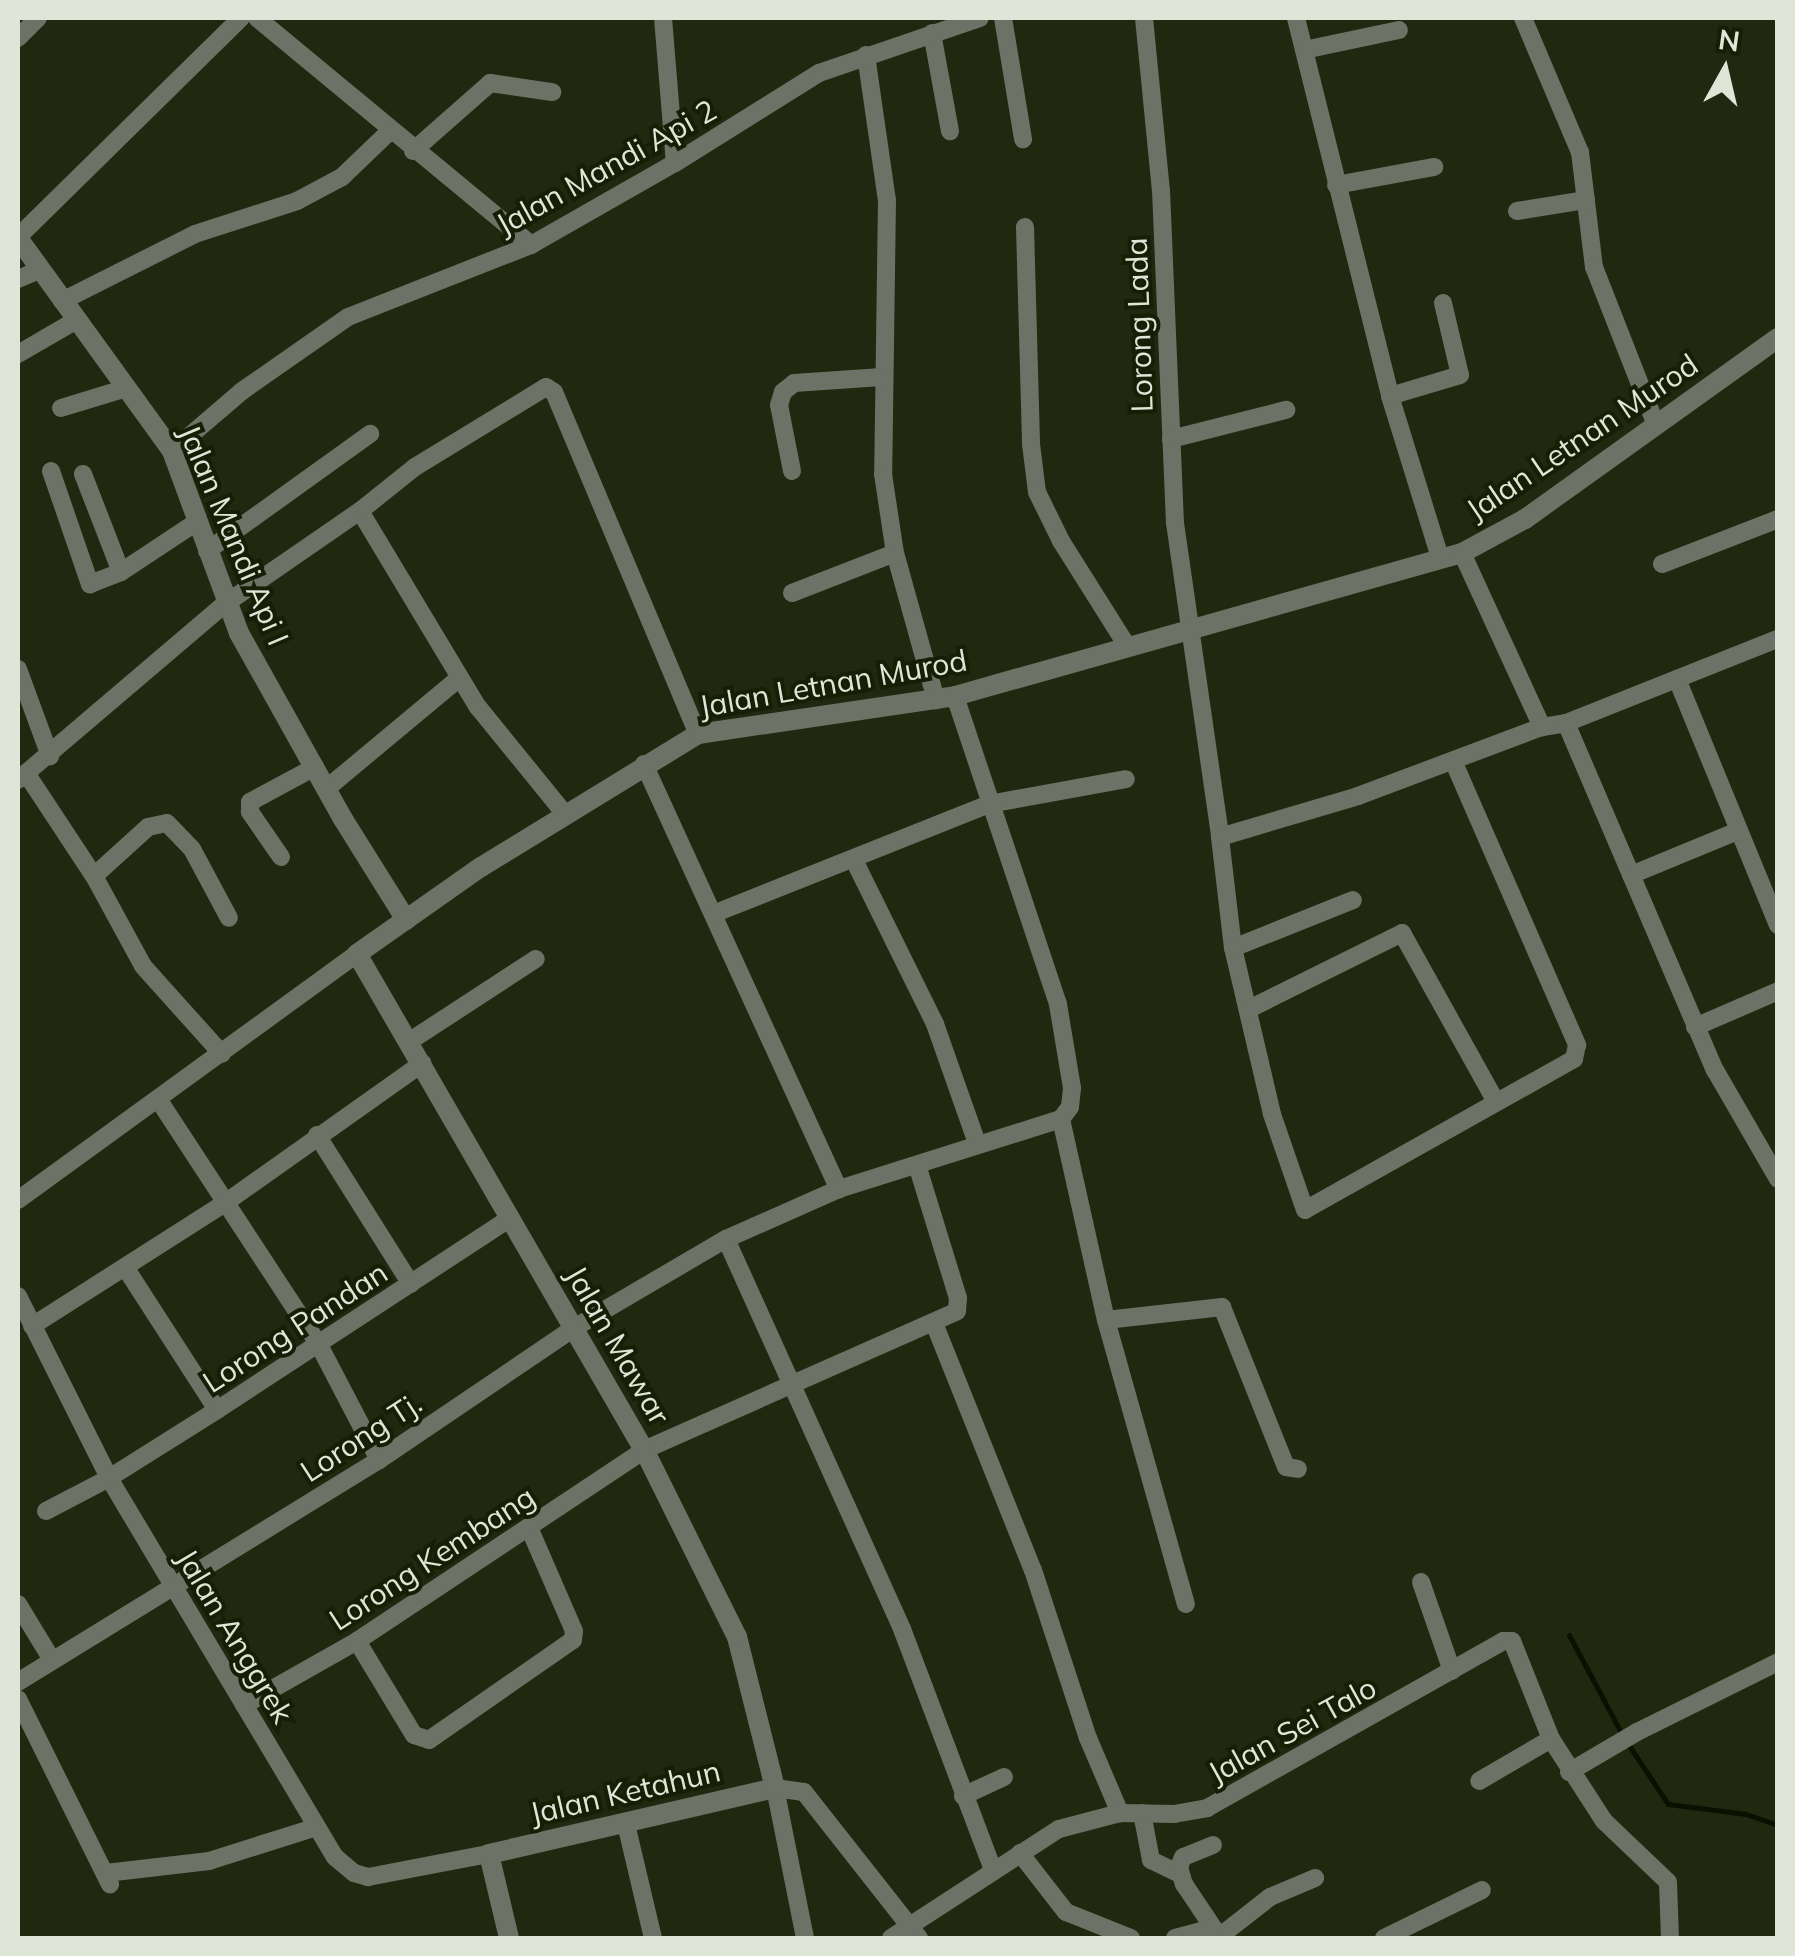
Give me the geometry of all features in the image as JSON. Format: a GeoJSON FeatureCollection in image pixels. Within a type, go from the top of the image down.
{"type":"FeatureCollection","features":[{"type":"Feature","properties":{"kind":"street"},"geometry":{"type":"LineString","coordinates":[[18,38],[38,18]]}},
{"type":"Feature","properties":{"kind":"street"},"geometry":{"type":"LineString","coordinates":[[18,238],[241,18]]}},
{"type":"Feature","properties":{"kind":"street"},"geometry":{"type":"LineString","coordinates":[[257,18],[532,245]]}},
{"type":"Feature","properties":{"kind":"street"},"geometry":{"type":"LineString","coordinates":[[663,18],[675,164]]}},
{"type":"Feature","properties":{"kind":"street","name":"Jalan Mandi Api 2"},"geometry":{"type":"LineString","coordinates":[[172,450],[242,391],[348,317],[532,245],[675,164],[819,74],[980,18]]}},
{"type":"Feature","properties":{"kind":"street"},"geometry":{"type":"LineString","coordinates":[[1003,18],[1023,139]]}},
{"type":"Feature","properties":{"kind":"street","name":"Lorong Lada"},"geometry":{"type":"LineString","coordinates":[[1144,18],[1161,190],[1176,523],[1233,948],[1272,1114],[1305,1210],[1496,1102]]}},
{"type":"Feature","properties":{"kind":"street"},"geometry":{"type":"LineString","coordinates":[[1296,18],[1390,396],[1440,558]]}},
{"type":"Feature","properties":{"kind":"street"},"geometry":{"type":"LineString","coordinates":[[1523,18],[1580,152],[1594,267],[1656,426]]}},
{"type":"Feature","properties":{"kind":"street"},"geometry":{"type":"LineString","coordinates":[[1304,50],[1399,30]]}},
{"type":"Feature","properties":{"kind":"street"},"geometry":{"type":"LineString","coordinates":[[932,34],[950,131]]}},
{"type":"Feature","properties":{"kind":"street"},"geometry":{"type":"LineString","coordinates":[[866,56],[888,200],[883,474],[896,553],[1058,1004],[1070,1053],[1070,1107],[1060,1119],[1106,1320],[1186,1604]]}},
{"type":"Feature","properties":{"kind":"street"},"geometry":{"type":"LineString","coordinates":[[414,151],[490,83],[552,92]]}},
{"type":"Feature","properties":{"kind":"street"},"geometry":{"type":"LineString","coordinates":[[62,301],[196,234],[298,200],[342,177],[390,131]]}},
{"type":"Feature","properties":{"kind":"street"},"geometry":{"type":"LineString","coordinates":[[1336,184],[1434,167]]}},
{"type":"Feature","properties":{"kind":"street"},"geometry":{"type":"LineString","coordinates":[[1517,211],[1586,200]]}},
{"type":"Feature","properties":{"kind":"street"},"geometry":{"type":"LineString","coordinates":[[1025,227],[1031,444],[1038,492],[1061,541],[1127,646]]}},
{"type":"Feature","properties":{"kind":"street","name":"Jalan Mandi Api I"},"geometry":{"type":"LineString","coordinates":[[18,238],[172,450],[226,604],[326,789],[406,920]]}},
{"type":"Feature","properties":{"kind":"street"},"geometry":{"type":"LineString","coordinates":[[18,280],[39,270]]}},
{"type":"Feature","properties":{"kind":"street"},"geometry":{"type":"LineString","coordinates":[[1390,396],[1460,375],[1443,302]]}},
{"type":"Feature","properties":{"kind":"street"},"geometry":{"type":"LineString","coordinates":[[18,354],[75,321]]}},
{"type":"Feature","properties":{"kind":"street","name":"Jalan Letnan Murod"},"geometry":{"type":"LineString","coordinates":[[18,1200],[406,920],[565,814],[698,734],[738,725],[945,698],[1462,553],[1524,519],[1778,338]]}},
{"type":"Feature","properties":{"kind":"street"},"geometry":{"type":"LineString","coordinates":[[792,472],[779,406],[783,392],[794,383],[882,378]]}},
{"type":"Feature","properties":{"kind":"street"},"geometry":{"type":"LineString","coordinates":[[222,1054],[144,966],[94,876],[22,777],[226,604],[416,467],[546,387],[551,389],[698,734]]}},
{"type":"Feature","properties":{"kind":"street"},"geometry":{"type":"LineString","coordinates":[[61,408],[127,388]]}},
{"type":"Feature","properties":{"kind":"street"},"geometry":{"type":"LineString","coordinates":[[1171,439],[1286,410]]}},
{"type":"Feature","properties":{"kind":"street"},"geometry":{"type":"LineString","coordinates":[[208,550],[370,434]]}},
{"type":"Feature","properties":{"kind":"street"},"geometry":{"type":"LineString","coordinates":[[51,471],[88,583],[120,572],[198,521]]}},
{"type":"Feature","properties":{"kind":"street"},"geometry":{"type":"LineString","coordinates":[[83,474],[120,572]]}},
{"type":"Feature","properties":{"kind":"street"},"geometry":{"type":"LineString","coordinates":[[360,511],[500,740],[565,814]]}},
{"type":"Feature","properties":{"kind":"street"},"geometry":{"type":"LineString","coordinates":[[1662,564],[1778,518]]}},
{"type":"Feature","properties":{"kind":"street"},"geometry":{"type":"LineString","coordinates":[[792,593],[896,553]]}},
{"type":"Feature","properties":{"kind":"street"},"geometry":{"type":"LineString","coordinates":[[1462,553],[1542,726]]}},
{"type":"Feature","properties":{"kind":"street"},"geometry":{"type":"LineString","coordinates":[[1220,837],[1454,763],[1542,726],[1566,723],[1777,639]]}},
{"type":"Feature","properties":{"kind":"street"},"geometry":{"type":"LineString","coordinates":[[18,669],[50,756]]}},
{"type":"Feature","properties":{"kind":"street"},"geometry":{"type":"LineString","coordinates":[[326,789],[459,678]]}},
{"type":"Feature","properties":{"kind":"street"},"geometry":{"type":"LineString","coordinates":[[1677,679],[1738,831],[1773,902],[1778,925]]}},
{"type":"Feature","properties":{"kind":"street"},"geometry":{"type":"LineString","coordinates":[[1566,723],[1696,1027],[1776,1176]]}},
{"type":"Feature","properties":{"kind":"street"},"geometry":{"type":"LineString","coordinates":[[1248,1010],[1402,932],[1496,1102],[1565,1068],[1574,1059],[1578,1045],[1454,763]]}},
{"type":"Feature","properties":{"kind":"street"},"geometry":{"type":"LineString","coordinates":[[644,764],[839,1188]]}},
{"type":"Feature","properties":{"kind":"street"},"geometry":{"type":"LineString","coordinates":[[280,856],[250,812],[250,802],[315,767]]}},
{"type":"Feature","properties":{"kind":"street"},"geometry":{"type":"LineString","coordinates":[[712,914],[989,804],[1126,779]]}},
{"type":"Feature","properties":{"kind":"street"},"geometry":{"type":"LineString","coordinates":[[94,876],[148,827],[167,823],[192,849],[228,918]]}},
{"type":"Feature","properties":{"kind":"street"},"geometry":{"type":"LineString","coordinates":[[1630,874],[1738,831]]}},
{"type":"Feature","properties":{"kind":"street"},"geometry":{"type":"LineString","coordinates":[[854,860],[936,1024],[978,1143]]}},
{"type":"Feature","properties":{"kind":"street"},"geometry":{"type":"LineString","coordinates":[[1233,948],[1353,900]]}},
{"type":"Feature","properties":{"kind":"street","name":"Jalan Mawar"},"geometry":{"type":"LineString","coordinates":[[357,954],[644,1450],[738,1637],[775,1788]]}},
{"type":"Feature","properties":{"kind":"street"},"geometry":{"type":"LineString","coordinates":[[410,1042],[536,959]]}},
{"type":"Feature","properties":{"kind":"street"},"geometry":{"type":"LineString","coordinates":[[1696,1027],[1778,991]]}},
{"type":"Feature","properties":{"kind":"street"},"geometry":{"type":"LineString","coordinates":[[32,1326],[226,1203],[422,1063]]}},
{"type":"Feature","properties":{"kind":"street"},"geometry":{"type":"LineString","coordinates":[[158,1099],[319,1346],[379,1460]]}},
{"type":"Feature","properties":{"kind":"street","name":"Lorong Tj."},"geometry":{"type":"LineString","coordinates":[[18,1682],[379,1460],[574,1328],[726,1239],[839,1188],[1060,1119]]}},
{"type":"Feature","properties":{"kind":"street"},"geometry":{"type":"LineString","coordinates":[[317,1135],[411,1284]]}},
{"type":"Feature","properties":{"kind":"street"},"geometry":{"type":"LineString","coordinates":[[917,1165],[959,1302],[957,1310],[934,1323],[1033,1570],[1088,1738],[1120,1813]]}},
{"type":"Feature","properties":{"kind":"street","name":"Lorong Pandan"},"geometry":{"type":"LineString","coordinates":[[46,1511],[109,1478],[319,1346],[509,1219]]}},
{"type":"Feature","properties":{"kind":"street"},"geometry":{"type":"LineString","coordinates":[[726,1239],[794,1382],[902,1630],[993,1870]]}},
{"type":"Feature","properties":{"kind":"street"},"geometry":{"type":"LineString","coordinates":[[125,1267],[217,1410]]}},
{"type":"Feature","properties":{"kind":"street","name":"Jalan Anggrek"},"geometry":{"type":"LineString","coordinates":[[18,1296],[109,1478],[317,1827],[345,1866],[368,1877],[489,1854]]}},
{"type":"Feature","properties":{"kind":"street"},"geometry":{"type":"LineString","coordinates":[[1106,1320],[1222,1306],[1292,1468]]}},
{"type":"Feature","properties":{"kind":"street","name":"Lorong Kembang"},"geometry":{"type":"LineString","coordinates":[[244,1705],[357,1641],[530,1530],[644,1450],[934,1323]]}},
{"type":"Feature","properties":{"kind":"street"},"geometry":{"type":"LineString","coordinates":[[357,1641],[414,1736],[428,1740],[573,1640],[574,1631],[530,1530]]}},
{"type":"Feature","properties":{"kind":"street"},"geometry":{"type":"LineString","coordinates":[[1421,1582],[1452,1671]]}},
{"type":"Feature","properties":{"kind":"street"},"geometry":{"type":"LineString","coordinates":[[18,1604],[52,1660]]}},
{"type":"Feature","properties":{"kind":"street","name":"Jalan Sei Talo"},"geometry":{"type":"LineString","coordinates":[[891,1938],[915,1932],[993,1870],[1077,1821],[1120,1813],[1207,1808],[1502,1641],[1512,1641],[1569,1772],[1604,1820],[1668,1882],[1670,1938]]}},
{"type":"Feature","properties":{"kind":"street"},"geometry":{"type":"LineString","coordinates":[[1569,1772],[1637,1732],[1778,1662]]}},
{"type":"Feature","properties":{"kind":"street"},"geometry":{"type":"LineString","coordinates":[[18,1699],[108,1879],[210,1861],[317,1827]]}},
{"type":"Feature","properties":{"kind":"street"},"geometry":{"type":"LineString","coordinates":[[1480,1782],[1552,1739]]}},
{"type":"Feature","properties":{"kind":"street"},"geometry":{"type":"LineString","coordinates":[[963,1796],[1004,1777]]}},
{"type":"Feature","properties":{"kind":"street"},"geometry":{"type":"LineString","coordinates":[[805,1938],[775,1788],[804,1792],[915,1932]]}},
{"type":"Feature","properties":{"kind":"street","name":"Jalan Ketahun"},"geometry":{"type":"LineString","coordinates":[[489,1854],[775,1788]]}},
{"type":"Feature","properties":{"kind":"street"},"geometry":{"type":"LineString","coordinates":[[1142,1814],[1150,1860],[1180,1874],[1218,1934]]}},
{"type":"Feature","properties":{"kind":"street"},"geometry":{"type":"LineString","coordinates":[[626,1824],[653,1938]]}},
{"type":"Feature","properties":{"kind":"street"},"geometry":{"type":"LineString","coordinates":[[1180,1874],[1183,1857],[1213,1845]]}},
{"type":"Feature","properties":{"kind":"street"},"geometry":{"type":"LineString","coordinates":[[1020,1853],[1066,1912],[1132,1938]]}},
{"type":"Feature","properties":{"kind":"street"},"geometry":{"type":"LineString","coordinates":[[489,1854],[509,1938]]}},
{"type":"Feature","properties":{"kind":"street"},"geometry":{"type":"LineString","coordinates":[[1175,1938],[1218,1934],[1270,1897],[1314,1878]]}},
{"type":"Feature","properties":{"kind":"street"},"geometry":{"type":"LineString","coordinates":[[1384,1938],[1482,1890]]}},
{"type":"Feature","properties":{"kind":"waterway"},"geometry":{"type":"LineString","coordinates":[[1569,1635],[1623,1736]]}},
{"type":"Feature","properties":{"kind":"waterway"},"geometry":{"type":"LineString","coordinates":[[1628,1744],[1668,1804],[1746,1814],[1778,1825]]}}]}
